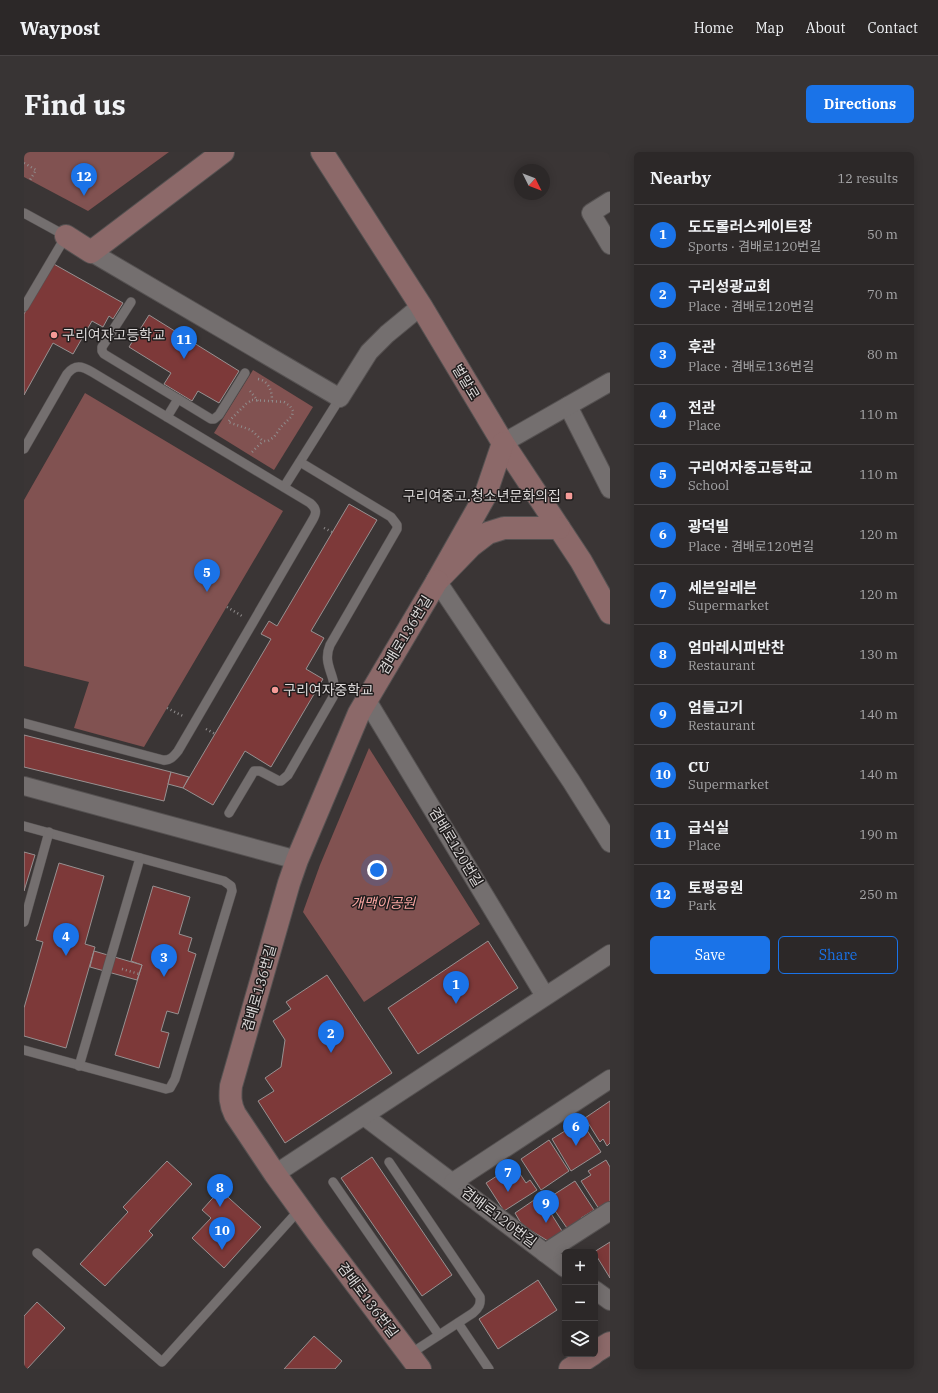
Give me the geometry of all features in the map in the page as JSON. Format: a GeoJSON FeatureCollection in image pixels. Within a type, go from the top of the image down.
{"type":"FeatureCollection","features":[{"type":"Feature","properties":{"kind":"street"},"geometry":{"type":"LineString","coordinates":[[91,252],[224,152]]}},
{"type":"Feature","properties":{"kind":"street","name":"벌말로"},"geometry":{"type":"LineString","coordinates":[[322,152],[421,306],[503,443],[581,561],[610,613]]}},
{"type":"Feature","properties":{"kind":"street"},"geometry":{"type":"LineString","coordinates":[[610,201],[591,213],[610,245]]}},
{"type":"Feature","properties":{"kind":"street"},"geometry":{"type":"LineString","coordinates":[[66,236],[340,398],[369,352],[421,306]]}},
{"type":"Feature","properties":{"kind":"street"},"geometry":{"type":"LineString","coordinates":[[437,581],[485,496],[503,443],[610,382]]}},
{"type":"Feature","properties":{"kind":"street"},"geometry":{"type":"LineString","coordinates":[[568,406],[610,489]]}},
{"type":"Feature","properties":{"kind":"street"},"geometry":{"type":"LineString","coordinates":[[437,581],[472,546],[488,533],[504,528],[559,528]]}},
{"type":"Feature","properties":{"kind":"street"},"geometry":{"type":"LineString","coordinates":[[437,581],[571,781],[610,843]]}},
{"type":"Feature","properties":{"kind":"street","name":"겸배로136번길"},"geometry":{"type":"LineString","coordinates":[[415,1362],[275,1174],[235,1114],[231,1105],[231,1091],[233,1079],[287,891],[298,860],[359,713],[437,581]]}},
{"type":"Feature","properties":{"kind":"street","name":"겸배로120번길"},"geometry":{"type":"LineString","coordinates":[[366,699],[545,996]]}},
{"type":"Feature","properties":{"kind":"street"},"geometry":{"type":"LineString","coordinates":[[24,786],[298,860]]}},
{"type":"Feature","properties":{"kind":"street"},"geometry":{"type":"LineString","coordinates":[[275,1174],[610,954]]}},
{"type":"Feature","properties":{"kind":"street","name":"겸배로120번길"},"geometry":{"type":"LineString","coordinates":[[452,1182],[610,1079]]}},
{"type":"Feature","properties":{"kind":"street","name":"겸배로120번길"},"geometry":{"type":"LineString","coordinates":[[364,1116],[562,1266]]}},
{"type":"Feature","properties":{"kind":"street","name":"겸배로120번길"},"geometry":{"type":"LineString","coordinates":[[545,1253],[610,1211]]}},
{"type":"Feature","properties":{"kind":"street"},"geometry":{"type":"LineString","coordinates":[[598,1292],[610,1301]]}},
{"type":"Feature","properties":{"kind":"street"},"geometry":{"type":"LineString","coordinates":[[598,1350],[610,1343]]}},
{"type":"Feature","properties":{"kind":"street"},"geometry":{"type":"LineString","coordinates":[[570,1369],[588,1357]]}},
{"type":"Feature","properties":{"kind":"lane"},"geometry":{"type":"LineString","coordinates":[[24,213],[66,236],[24,307]]}},
{"type":"Feature","properties":{"kind":"lane"},"geometry":{"type":"LineString","coordinates":[[131,302],[102,348],[104,354],[214,420],[219,415],[245,373]]}},
{"type":"Feature","properties":{"kind":"lane"},"geometry":{"type":"LineString","coordinates":[[24,449],[67,374],[75,367],[80,366],[284,487],[310,503],[316,510],[314,518],[172,758],[163,760],[24,723]]}},
{"type":"Feature","properties":{"kind":"lane"},"geometry":{"type":"LineString","coordinates":[[284,487],[340,398]]}},
{"type":"Feature","properties":{"kind":"lane"},"geometry":{"type":"LineString","coordinates":[[167,417],[178,399]]}},
{"type":"Feature","properties":{"kind":"lane"},"geometry":{"type":"LineString","coordinates":[[229,813],[254,771],[260,770],[279,781],[288,775],[333,697],[335,688],[327,660],[330,645],[397,529],[397,525],[391,518],[300,462]]}},
{"type":"Feature","properties":{"kind":"lane"},"geometry":{"type":"LineString","coordinates":[[24,826],[224,881],[231,886],[232,891],[176,1079],[170,1088],[166,1089],[24,1050]]}},
{"type":"Feature","properties":{"kind":"lane"},"geometry":{"type":"LineString","coordinates":[[24,922],[49,832]]}},
{"type":"Feature","properties":{"kind":"lane"},"geometry":{"type":"LineString","coordinates":[[79,1066],[140,858]]}},
{"type":"Feature","properties":{"kind":"lane"},"geometry":{"type":"LineString","coordinates":[[389,1162],[480,1297],[478,1310],[439,1335],[415,1362]]}},
{"type":"Feature","properties":{"kind":"lane"},"geometry":{"type":"LineString","coordinates":[[333,1182],[439,1335]]}},
{"type":"Feature","properties":{"kind":"lane"},"geometry":{"type":"LineString","coordinates":[[37,1253],[162,1362],[300,1209]]}},
{"type":"Feature","properties":{"kind":"lane"},"geometry":{"type":"LineString","coordinates":[[458,1323],[489,1369]]}},
{"type":"Feature","properties":{"kind":"path"},"geometry":{"type":"LineString","coordinates":[[24,163],[36,170],[30,180]]}},
{"type":"Feature","properties":{"kind":"path"},"geometry":{"type":"LineString","coordinates":[[255,381],[260,379],[268,385],[272,391],[272,401]]}},
{"type":"Feature","properties":{"kind":"path"},"geometry":{"type":"LineString","coordinates":[[251,386],[250,391],[258,401]]}},
{"type":"Feature","properties":{"kind":"path"},"geometry":{"type":"LineString","coordinates":[[252,400],[258,401],[284,402],[288,404],[293,411],[285,423],[280,426],[274,437],[268,441],[258,437],[251,430],[228,422],[246,404],[252,400]]}},
{"type":"Feature","properties":{"kind":"green space"},"geometry":{"type":"Polygon","coordinates":[[[24,152],[169,152],[88,211],[24,177],[24,152]]]}},
{"type":"Feature","properties":{"kind":"green space"},"geometry":{"type":"Polygon","coordinates":[[[253,370],[313,407],[274,470],[214,433],[253,370]]]}},
{"type":"Feature","properties":{"kind":"green space"},"geometry":{"type":"Polygon","coordinates":[[[85,393],[283,511],[144,747],[74,728],[89,682],[24,666],[24,500],[85,393]]]}},
{"type":"Feature","properties":{"kind":"green space","name":"개맥이공원"},"geometry":{"type":"Polygon","coordinates":[[[369,748],[480,924],[364,1002],[303,912],[320,865],[369,748]]]}},
{"type":"Feature","properties":{"kind":"building","name":"구리여자고등학교"},"geometry":{"type":"Polygon","coordinates":[[[52,263],[123,303],[113,319],[109,316],[103,327],[92,321],[73,354],[53,343],[24,395],[24,314],[52,263]]]}},
{"type":"Feature","properties":{"kind":"building"},"geometry":{"type":"Polygon","coordinates":[[[149,315],[239,371],[219,403],[198,391],[192,401],[164,384],[171,373],[129,347],[149,315]]]}},
{"type":"Feature","properties":{"kind":"building"},"geometry":{"type":"Polygon","coordinates":[[[349,504],[377,520],[311,631],[324,638],[306,669],[323,679],[271,767],[245,751],[213,805],[183,788],[271,639],[261,634],[269,621],[277,626],[349,504]]]}},
{"type":"Feature","properties":{"kind":"building"},"geometry":{"type":"Polygon","coordinates":[[[24,735],[171,772],[164,801],[24,767],[24,735]]]}},
{"type":"Feature","properties":{"kind":"building"},"geometry":{"type":"Polygon","coordinates":[[[171,772],[189,777],[183,788],[168,784],[171,772]]]}},
{"type":"Feature","properties":{"kind":"building"},"geometry":{"type":"Polygon","coordinates":[[[24,852],[35,855],[24,891],[24,852]]]}},
{"type":"Feature","properties":{"kind":"building"},"geometry":{"type":"Polygon","coordinates":[[[59,863],[104,876],[85,944],[95,947],[66,1048],[24,1036],[24,1008],[43,942],[36,940],[59,863]]]}},
{"type":"Feature","properties":{"kind":"building"},"geometry":{"type":"Polygon","coordinates":[[[153,886],[190,897],[179,934],[192,938],[188,951],[196,954],[178,1014],[167,1011],[161,1031],[169,1033],[159,1068],[115,1055],[142,965],[131,961],[153,886]]]}},
{"type":"Feature","properties":{"kind":"building"},"geometry":{"type":"Polygon","coordinates":[[[488,941],[518,988],[418,1054],[388,1008],[488,941]]]}},
{"type":"Feature","properties":{"kind":"building"},"geometry":{"type":"Polygon","coordinates":[[[94,951],[142,965],[137,980],[90,967],[94,951]]]}},
{"type":"Feature","properties":{"kind":"building"},"geometry":{"type":"Polygon","coordinates":[[[327,975],[392,1073],[285,1143],[258,1101],[274,1091],[265,1078],[281,1067],[285,1040],[273,1021],[291,1009],[286,1002],[327,975]]]}},
{"type":"Feature","properties":{"kind":"building"},"geometry":{"type":"Polygon","coordinates":[[[610,1101],[610,1143],[607,1146],[603,1139],[600,1142],[585,1118],[610,1101]]]}},
{"type":"Feature","properties":{"kind":"building"},"geometry":{"type":"Polygon","coordinates":[[[581,1121],[601,1152],[571,1171],[552,1139],[581,1121]]]}},
{"type":"Feature","properties":{"kind":"building"},"geometry":{"type":"Polygon","coordinates":[[[549,1140],[569,1171],[541,1190],[521,1159],[549,1140]]]}},
{"type":"Feature","properties":{"kind":"building"},"geometry":{"type":"Polygon","coordinates":[[[372,1157],[452,1275],[422,1296],[341,1178],[372,1157]]]}},
{"type":"Feature","properties":{"kind":"building"},"geometry":{"type":"Polygon","coordinates":[[[606,1160],[610,1167],[610,1202],[599,1209],[581,1181],[591,1175],[588,1171],[606,1160]]]}},
{"type":"Feature","properties":{"kind":"building"},"geometry":{"type":"Polygon","coordinates":[[[167,1161],[192,1184],[149,1231],[153,1235],[105,1286],[80,1264],[128,1212],[123,1207],[167,1161]]]}},
{"type":"Feature","properties":{"kind":"building"},"geometry":{"type":"Polygon","coordinates":[[[514,1165],[526,1183],[530,1180],[537,1190],[504,1211],[486,1183],[514,1165]]]}},
{"type":"Feature","properties":{"kind":"building"},"geometry":{"type":"Polygon","coordinates":[[[575,1181],[594,1210],[581,1218],[583,1222],[569,1231],[547,1199],[575,1181]]]}},
{"type":"Feature","properties":{"kind":"building"},"geometry":{"type":"Polygon","coordinates":[[[220,1190],[261,1227],[224,1268],[192,1238],[211,1218],[202,1210],[220,1190]]]}},
{"type":"Feature","properties":{"kind":"building"},"geometry":{"type":"Polygon","coordinates":[[[540,1196],[562,1231],[548,1241],[522,1225],[515,1213],[540,1196]]]}},
{"type":"Feature","properties":{"kind":"building"},"geometry":{"type":"Polygon","coordinates":[[[610,1242],[610,1278],[598,1258],[598,1250],[610,1242]]]}},
{"type":"Feature","properties":{"kind":"building"},"geometry":{"type":"Polygon","coordinates":[[[538,1280],[557,1310],[498,1349],[479,1319],[538,1280]]]}},
{"type":"Feature","properties":{"kind":"building"},"geometry":{"type":"Polygon","coordinates":[[[37,1302],[65,1328],[27,1369],[24,1369],[24,1316],[37,1302]]]}},
{"type":"Feature","properties":{"kind":"building"},"geometry":{"type":"Polygon","coordinates":[[[314,1336],[342,1361],[335,1369],[284,1369],[314,1336]]]}},
{"type":"Feature","properties":{"kind":"place","name":"토평공원"},"geometry":{"type":"Point","coordinates":[84,196]}},
{"type":"Feature","properties":{"kind":"place","name":"구리여자고등학교"},"geometry":{"type":"Point","coordinates":[54,335]}},
{"type":"Feature","properties":{"kind":"place","name":"급식실"},"geometry":{"type":"Point","coordinates":[184,359]}},
{"type":"Feature","properties":{"kind":"place","name":"구리여중고.청소년문화의집"},"geometry":{"type":"Point","coordinates":[569,496]}},
{"type":"Feature","properties":{"kind":"place","name":"구리여자중고등학교"},"geometry":{"type":"Point","coordinates":[207,592]}},
{"type":"Feature","properties":{"kind":"place","name":"구리여자중학교"},"geometry":{"type":"Point","coordinates":[275,690]}},
{"type":"Feature","properties":{"kind":"place","name":"전관"},"geometry":{"type":"Point","coordinates":[66,956]}},
{"type":"Feature","properties":{"kind":"place","name":"후관"},"geometry":{"type":"Point","coordinates":[164,977]}},
{"type":"Feature","properties":{"kind":"place","name":"도도롤러스케이트장"},"geometry":{"type":"Point","coordinates":[456,1004]}},
{"type":"Feature","properties":{"kind":"place","name":"구리성광교회"},"geometry":{"type":"Point","coordinates":[331,1053]}},
{"type":"Feature","properties":{"kind":"place","name":"광덕빌"},"geometry":{"type":"Point","coordinates":[576,1146]}},
{"type":"Feature","properties":{"kind":"place","name":"세븐일레븐"},"geometry":{"type":"Point","coordinates":[508,1192]}},
{"type":"Feature","properties":{"kind":"place","name":"엄마레시피반찬"},"geometry":{"type":"Point","coordinates":[220,1207]}},
{"type":"Feature","properties":{"kind":"place","name":"엄들고기"},"geometry":{"type":"Point","coordinates":[546,1223]}},
{"type":"Feature","properties":{"kind":"place","name":"CU"},"geometry":{"type":"Point","coordinates":[222,1250]}}]}
